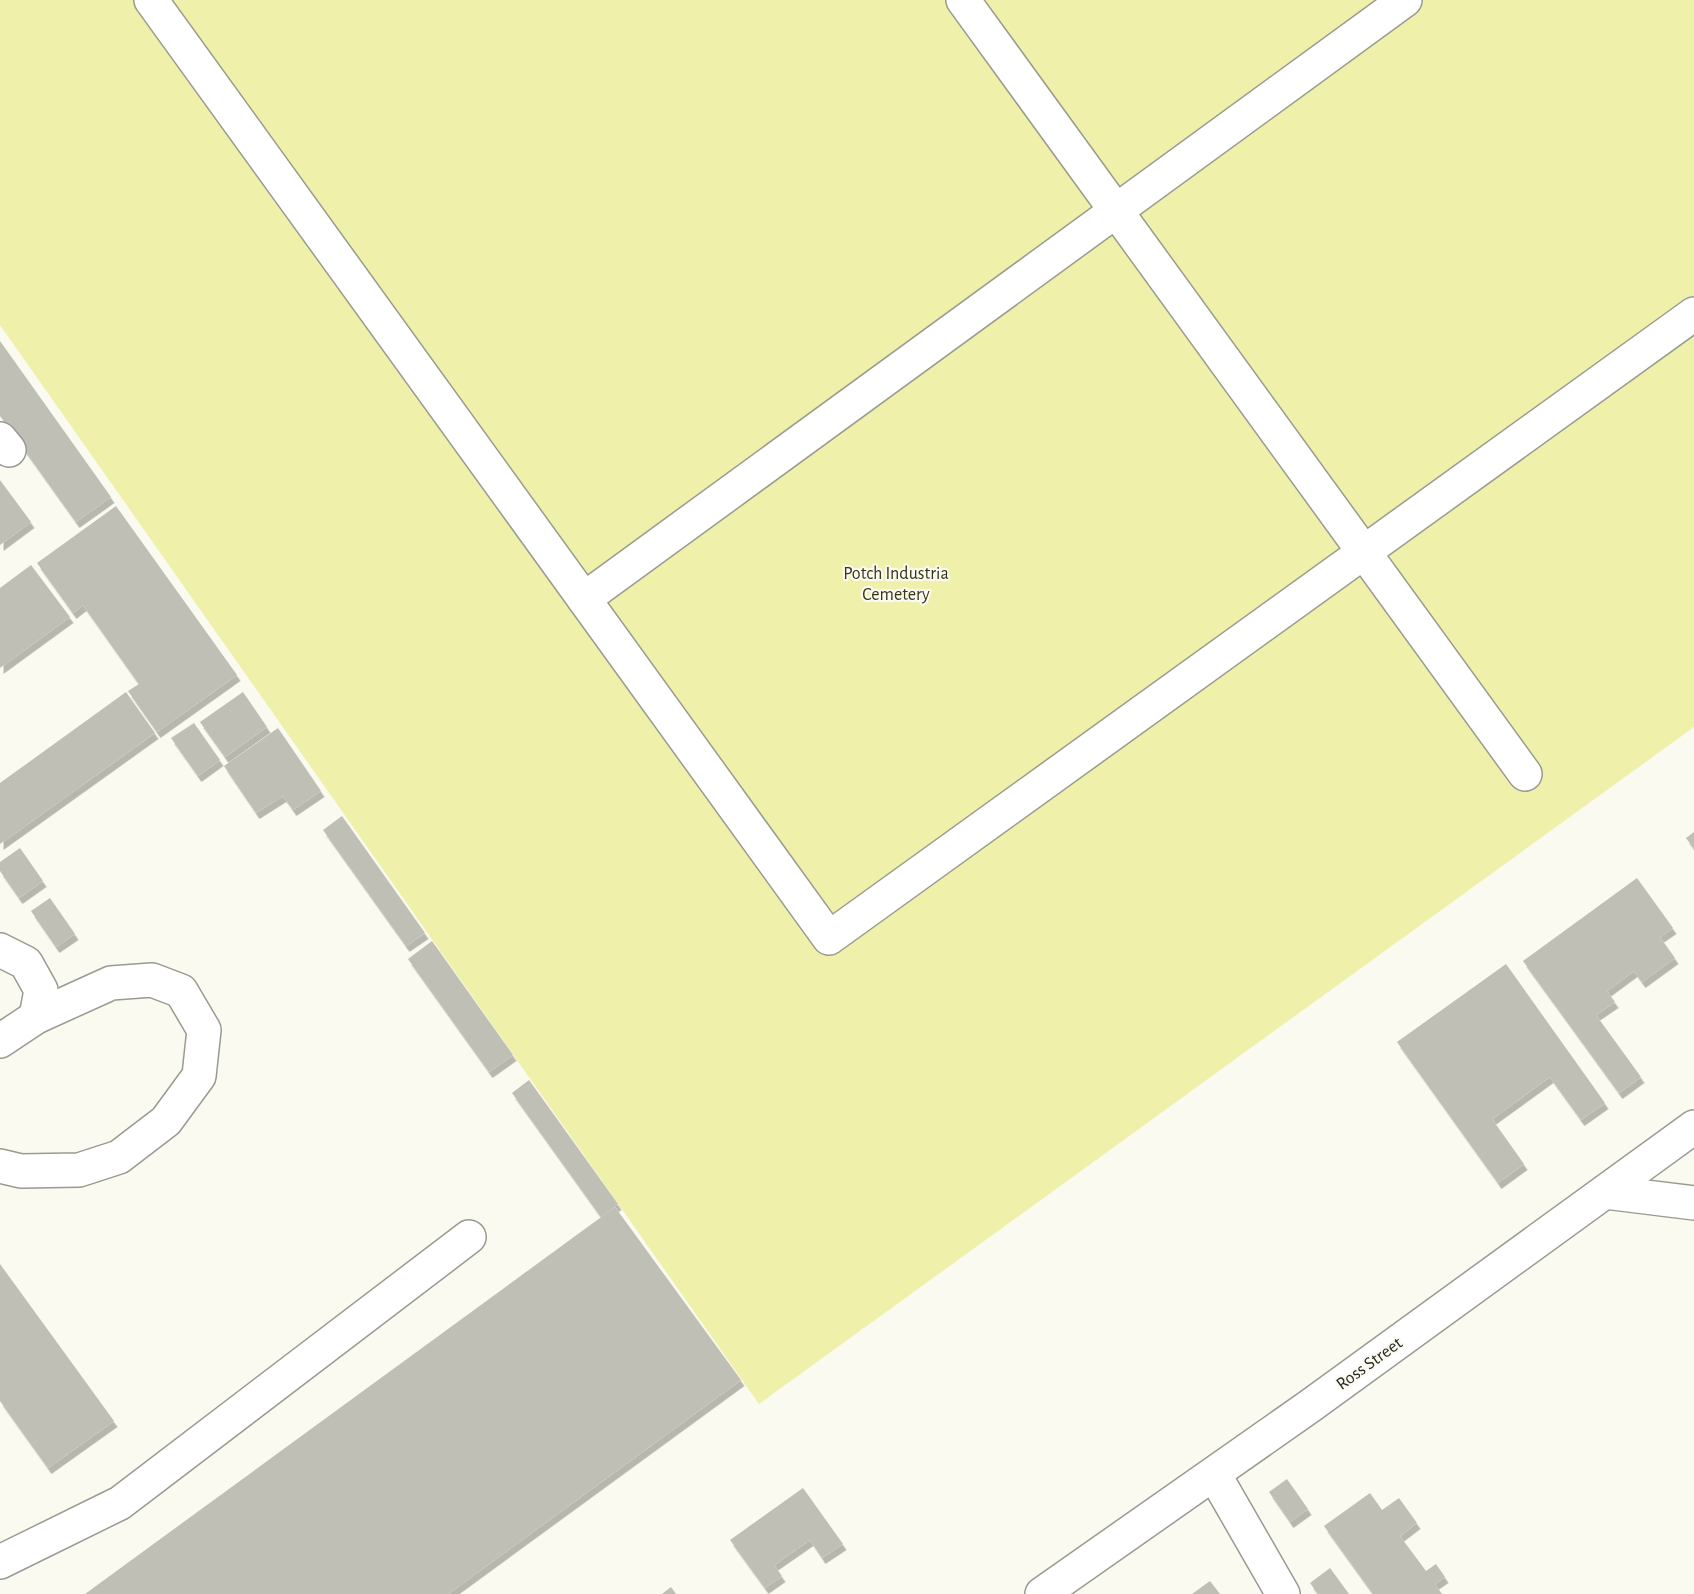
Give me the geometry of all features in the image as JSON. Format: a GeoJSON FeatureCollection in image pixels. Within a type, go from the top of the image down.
{"type":"FeatureCollection","features":[{"type":"Feature","properties":{"kind":"street"},"geometry":{"type":"LineString","coordinates":[[152,0],[829,938],[1694,314]]}},
{"type":"Feature","properties":{"kind":"street"},"geometry":{"type":"LineString","coordinates":[[963,0],[1526,774]]}},
{"type":"Feature","properties":{"kind":"street"},"geometry":{"type":"LineString","coordinates":[[584,599],[1405,0]]}},
{"type":"Feature","properties":{"kind":"street"},"geometry":{"type":"LineString","coordinates":[[0,950],[26,963],[41,990],[36,1017]]}},
{"type":"Feature","properties":{"kind":"street"},"geometry":{"type":"LineString","coordinates":[[0,1041],[36,1017],[111,983],[152,980],[181,991],[204,1030],[199,1076],[166,1121],[119,1157],[79,1170],[21,1171],[0,1166]]}},
{"type":"Feature","properties":{"kind":"street","name":"Ross Street"},"geometry":{"type":"LineString","coordinates":[[1042,1594],[1214,1474],[1694,1127]]}},
{"type":"Feature","properties":{"kind":"street"},"geometry":{"type":"LineString","coordinates":[[1605,1192],[1694,1203]]}},
{"type":"Feature","properties":{"kind":"street"},"geometry":{"type":"LineString","coordinates":[[0,1562],[120,1503],[469,1237]]}},
{"type":"Feature","properties":{"kind":"street"},"geometry":{"type":"LineString","coordinates":[[1214,1474],[1282,1594]]}},
{"type":"Feature","properties":{"kind":"green space","name":"Potch Industria Cemetery"},"geometry":{"type":"Polygon","coordinates":[[[0,0],[1694,0],[1694,727],[759,1404],[0,325],[0,0]]]}},
{"type":"Feature","properties":{"kind":"building"},"geometry":{"type":"Polygon","coordinates":[[[0,341],[111,497],[76,522],[0,416],[0,341]]]}},
{"type":"Feature","properties":{"kind":"building"},"geometry":{"type":"Polygon","coordinates":[[[0,480],[31,522],[0,545],[0,480]]]}},
{"type":"Feature","properties":{"kind":"building"},"geometry":{"type":"Polygon","coordinates":[[[116,506],[237,675],[157,732],[128,691],[139,684],[83,605],[73,613],[37,563],[116,506]]]}},
{"type":"Feature","properties":{"kind":"building"},"geometry":{"type":"Polygon","coordinates":[[[31,565],[70,617],[0,668],[0,588],[31,565]]]}},
{"type":"Feature","properties":{"kind":"building"},"geometry":{"type":"Polygon","coordinates":[[[126,692],[155,733],[0,844],[0,783],[126,692]]]}},
{"type":"Feature","properties":{"kind":"building"},"geometry":{"type":"Polygon","coordinates":[[[243,692],[267,727],[225,757],[200,722],[243,692]]]}},
{"type":"Feature","properties":{"kind":"building"},"geometry":{"type":"Polygon","coordinates":[[[194,723],[220,760],[198,776],[171,738],[194,723]]]}},
{"type":"Feature","properties":{"kind":"building"},"geometry":{"type":"Polygon","coordinates":[[[278,728],[321,791],[293,810],[283,796],[256,813],[224,766],[278,728]]]}},
{"type":"Feature","properties":{"kind":"building"},"geometry":{"type":"Polygon","coordinates":[[[342,816],[425,933],[406,946],[323,830],[342,816]]]}},
{"type":"Feature","properties":{"kind":"building"},"geometry":{"type":"Polygon","coordinates":[[[1694,832],[1694,849],[1686,838],[1694,832]]]}},
{"type":"Feature","properties":{"kind":"building"},"geometry":{"type":"Polygon","coordinates":[[[20,848],[43,881],[19,898],[0,871],[0,862],[20,848]]]}},
{"type":"Feature","properties":{"kind":"building"},"geometry":{"type":"Polygon","coordinates":[[[1637,878],[1673,928],[1660,937],[1675,958],[1642,982],[1634,971],[1607,991],[1615,1002],[1596,1015],[1641,1077],[1619,1093],[1523,961],[1637,878]]]}},
{"type":"Feature","properties":{"kind":"building"},"geometry":{"type":"Polygon","coordinates":[[[50,898],[75,934],[56,947],[31,911],[50,898]]]}},
{"type":"Feature","properties":{"kind":"building"},"geometry":{"type":"Polygon","coordinates":[[[432,941],[513,1055],[489,1072],[408,959],[432,941]]]}},
{"type":"Feature","properties":{"kind":"building"},"geometry":{"type":"Polygon","coordinates":[[[1506,964],[1605,1103],[1581,1120],[1550,1077],[1492,1119],[1524,1164],[1498,1183],[1397,1042],[1506,964]]]}},
{"type":"Feature","properties":{"kind":"building"},"geometry":{"type":"Polygon","coordinates":[[[529,1080],[618,1204],[601,1217],[512,1093],[529,1080]]]}},
{"type":"Feature","properties":{"kind":"building"},"geometry":{"type":"Polygon","coordinates":[[[615,1207],[741,1380],[448,1594],[85,1594],[615,1207]]]}},
{"type":"Feature","properties":{"kind":"building"},"geometry":{"type":"Polygon","coordinates":[[[0,1264],[114,1421],[48,1468],[0,1401],[0,1264]]]}},
{"type":"Feature","properties":{"kind":"building"},"geometry":{"type":"Polygon","coordinates":[[[1287,1479],[1308,1509],[1290,1522],[1269,1492],[1287,1479]]]}},
{"type":"Feature","properties":{"kind":"building"},"geometry":{"type":"Polygon","coordinates":[[[803,1488],[843,1544],[822,1558],[810,1540],[774,1565],[782,1576],[765,1588],[730,1540],[803,1488]]]}},
{"type":"Feature","properties":{"kind":"building"},"geometry":{"type":"Polygon","coordinates":[[[1370,1493],[1382,1510],[1399,1498],[1417,1523],[1400,1536],[1426,1571],[1436,1564],[1445,1577],[1435,1584],[1442,1594],[1373,1594],[1324,1526],[1370,1493]]]}},
{"type":"Feature","properties":{"kind":"building"},"geometry":{"type":"Polygon","coordinates":[[[1330,1568],[1349,1594],[1318,1594],[1310,1583],[1330,1568]]]}},
{"type":"Feature","properties":{"kind":"building"},"geometry":{"type":"Polygon","coordinates":[[[1210,1581],[1220,1594],[1192,1594],[1210,1581]]]}},
{"type":"Feature","properties":{"kind":"building"},"geometry":{"type":"Polygon","coordinates":[[[671,1587],[676,1594],[662,1594],[671,1587]]]}}]}
